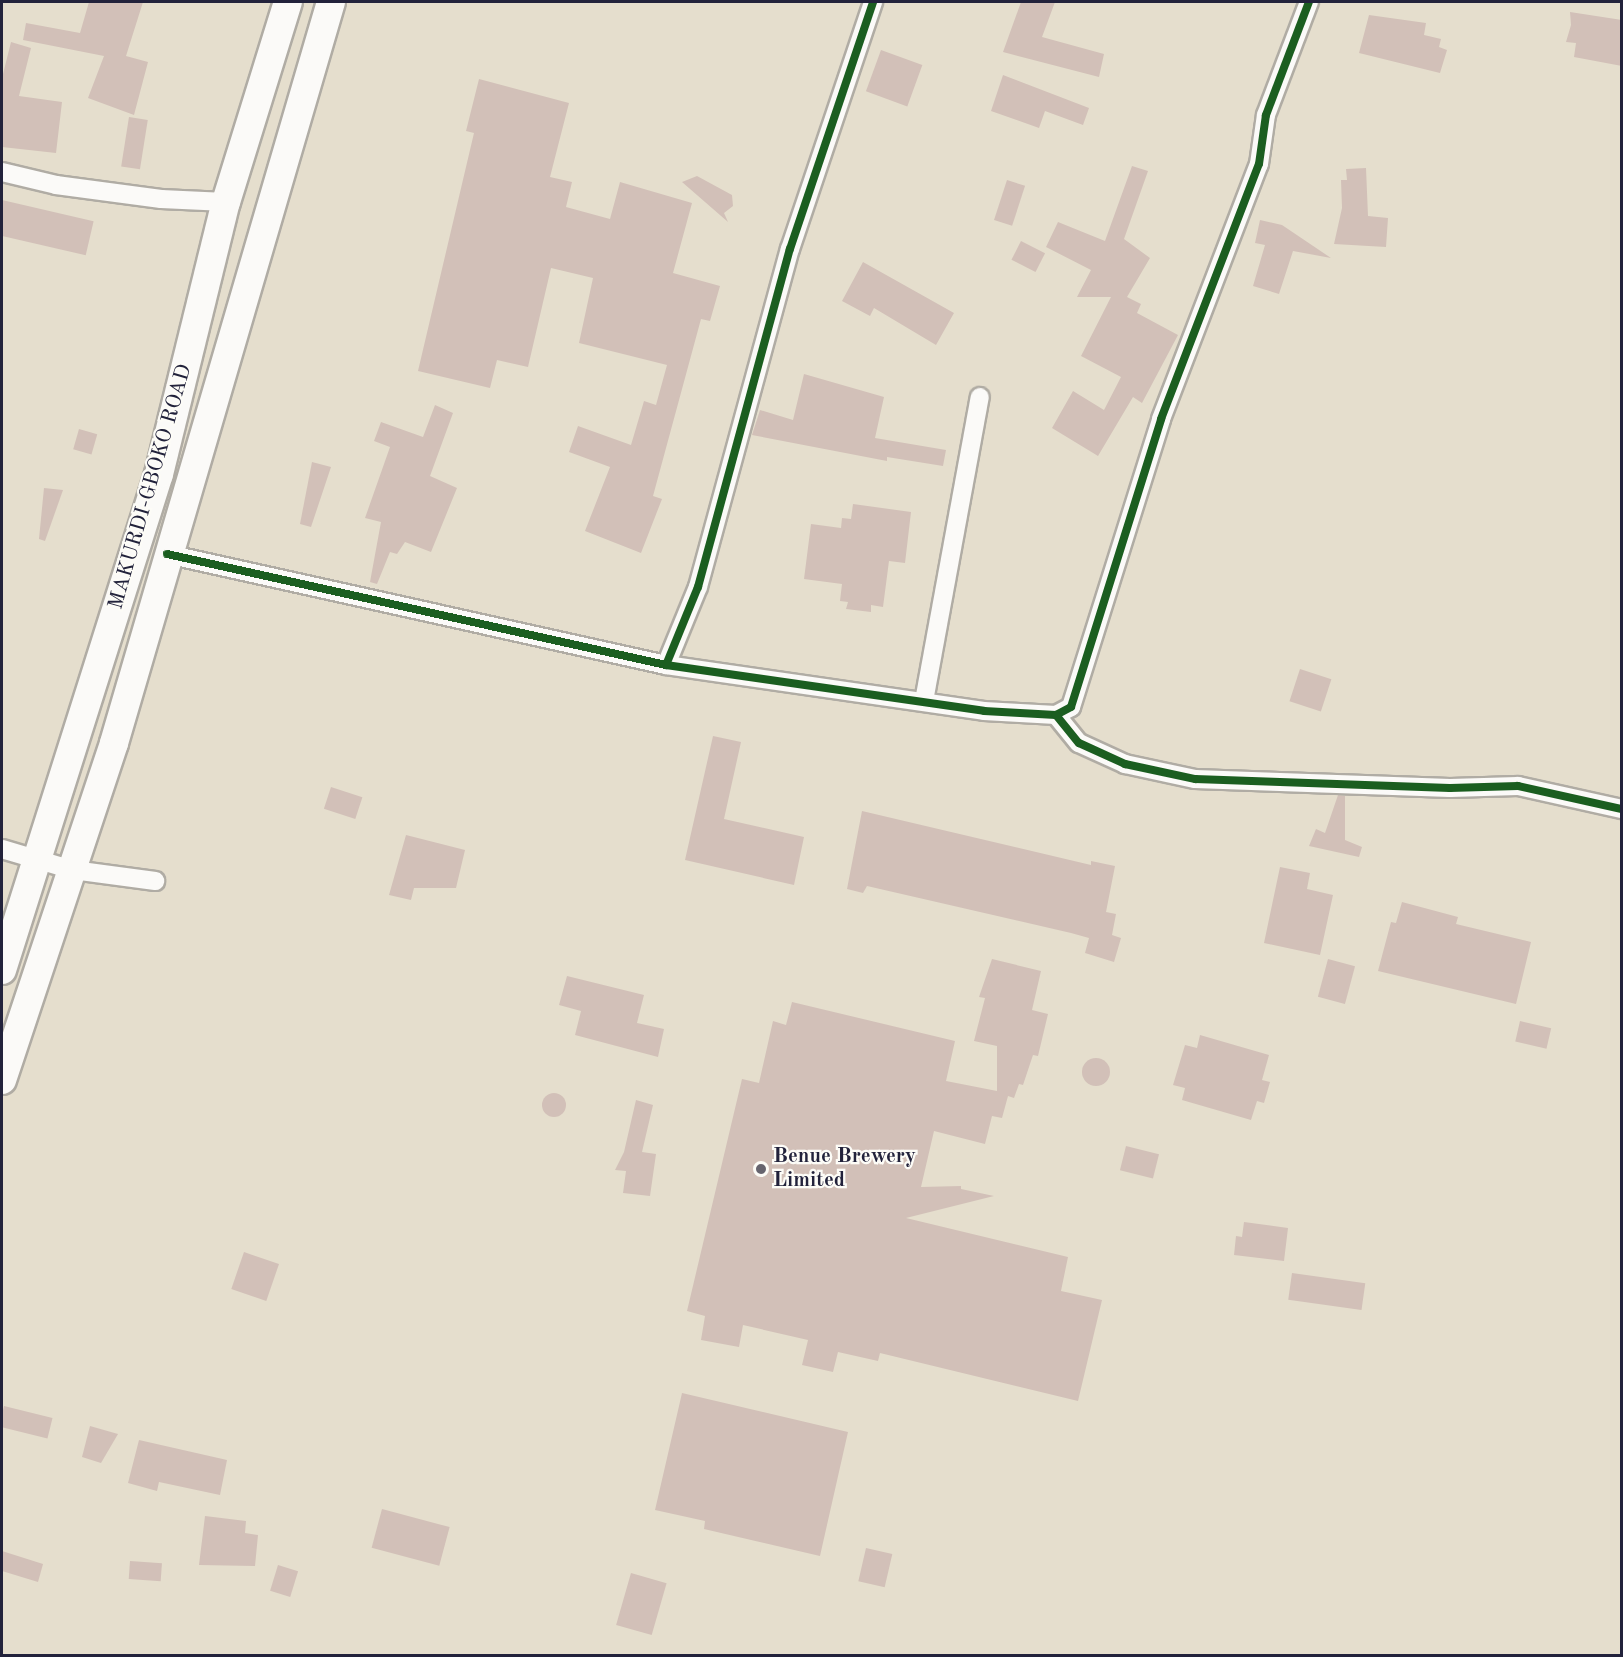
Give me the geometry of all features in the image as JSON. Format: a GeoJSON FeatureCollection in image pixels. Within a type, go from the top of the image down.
{"type":"FeatureCollection","features":[{"type":"Feature","properties":{"kind":"main road","name":"MAKURDI-GBOKO ROAD"},"geometry":{"type":"LineString","coordinates":[[2,970],[159,474],[226,202],[288,2]]}},
{"type":"Feature","properties":{"kind":"main road"},"geometry":{"type":"LineString","coordinates":[[2,1080],[74,870],[331,2]]}},
{"type":"Feature","properties":{"kind":"street"},"geometry":{"type":"LineString","coordinates":[[666,665],[698,587],[790,249],[873,2]]}},
{"type":"Feature","properties":{"kind":"street"},"geometry":{"type":"LineString","coordinates":[[167,554],[666,665],[984,711],[1056,715],[1071,707],[1161,419],[1258,164],[1266,115],[1309,2]]}},
{"type":"Feature","properties":{"kind":"street"},"geometry":{"type":"LineString","coordinates":[[2,172],[56,184],[161,199],[226,202]]}},
{"type":"Feature","properties":{"kind":"street"},"geometry":{"type":"LineString","coordinates":[[924,701],[980,397]]}},
{"type":"Feature","properties":{"kind":"street"},"geometry":{"type":"LineString","coordinates":[[1056,715],[1079,743],[1125,764],[1195,779],[1450,788],[1518,786],[1622,808]]}},
{"type":"Feature","properties":{"kind":"street"},"geometry":{"type":"LineString","coordinates":[[2,849],[37,862],[74,870],[155,881]]}},
{"type":"Feature","properties":{"kind":"building"},"geometry":{"type":"Polygon","coordinates":[[[89,2],[143,2],[126,56],[148,62],[134,115],[88,98],[104,56],[23,40],[26,23],[80,33],[89,2]]]}},
{"type":"Feature","properties":{"kind":"building"},"geometry":{"type":"Polygon","coordinates":[[[1021,2],[1055,2],[1042,37],[1104,54],[1099,77],[1003,52],[1021,2]]]}},
{"type":"Feature","properties":{"kind":"building"},"geometry":{"type":"Polygon","coordinates":[[[1570,12],[1622,20],[1622,66],[1574,57],[1576,43],[1566,42],[1571,25],[1570,12]]]}},
{"type":"Feature","properties":{"kind":"building"},"geometry":{"type":"Polygon","coordinates":[[[1369,15],[1426,23],[1424,35],[1441,39],[1439,47],[1447,50],[1440,73],[1359,53],[1369,15]]]}},
{"type":"Feature","properties":{"kind":"building"},"geometry":{"type":"Polygon","coordinates":[[[11,42],[31,48],[19,96],[62,102],[56,153],[2,147],[2,78],[11,42]]]}},
{"type":"Feature","properties":{"kind":"building"},"geometry":{"type":"Polygon","coordinates":[[[881,50],[922,65],[907,106],[866,91],[881,50]]]}},
{"type":"Feature","properties":{"kind":"building"},"geometry":{"type":"Polygon","coordinates":[[[1003,75],[1089,108],[1083,125],[1045,111],[1039,128],[991,111],[1003,75]]]}},
{"type":"Feature","properties":{"kind":"building"},"geometry":{"type":"Polygon","coordinates":[[[479,79],[569,103],[550,177],[572,182],[566,207],[610,219],[620,182],[692,203],[673,273],[720,286],[710,321],[701,319],[653,496],[662,499],[641,553],[585,531],[610,467],[569,452],[578,426],[631,445],[644,401],[656,405],[667,365],[579,343],[593,278],[551,268],[528,367],[497,360],[490,388],[418,371],[474,133],[466,131],[479,79]]]}},
{"type":"Feature","properties":{"kind":"building"},"geometry":{"type":"Polygon","coordinates":[[[129,117],[148,120],[140,169],[121,166],[129,117]]]}},
{"type":"Feature","properties":{"kind":"building"},"geometry":{"type":"Polygon","coordinates":[[[1132,166],[1148,171],[1124,239],[1150,258],[1127,297],[1141,304],[1137,313],[1178,335],[1142,403],[1133,397],[1098,456],[1052,428],[1073,391],[1104,410],[1121,377],[1081,356],[1111,297],[1077,297],[1091,270],[1046,247],[1058,222],[1105,241],[1132,166]]]}},
{"type":"Feature","properties":{"kind":"building"},"geometry":{"type":"Polygon","coordinates":[[[1366,168],[1368,216],[1388,218],[1386,247],[1334,244],[1342,208],[1341,180],[1347,180],[1346,169],[1366,168]]]}},
{"type":"Feature","properties":{"kind":"building"},"geometry":{"type":"Polygon","coordinates":[[[697,176],[732,195],[733,206],[724,213],[728,222],[682,182],[697,176]]]}},
{"type":"Feature","properties":{"kind":"building"},"geometry":{"type":"Polygon","coordinates":[[[1007,180],[1025,186],[1012,226],[994,220],[1007,180]]]}},
{"type":"Feature","properties":{"kind":"building"},"geometry":{"type":"Polygon","coordinates":[[[2,200],[94,221],[86,255],[2,236],[2,200]]]}},
{"type":"Feature","properties":{"kind":"building"},"geometry":{"type":"Polygon","coordinates":[[[1260,220],[1282,225],[1331,258],[1293,251],[1279,294],[1253,286],[1265,245],[1255,243],[1260,220]]]}},
{"type":"Feature","properties":{"kind":"building"},"geometry":{"type":"Polygon","coordinates":[[[1021,241],[1045,253],[1036,272],[1011,260],[1021,241]]]}},
{"type":"Feature","properties":{"kind":"building"},"geometry":{"type":"Polygon","coordinates":[[[863,262],[954,313],[936,345],[874,308],[870,316],[842,301],[863,262]]]}},
{"type":"Feature","properties":{"kind":"building"},"geometry":{"type":"Polygon","coordinates":[[[804,374],[884,397],[875,438],[946,450],[943,466],[887,457],[887,461],[752,435],[760,410],[793,420],[804,374]]]}},
{"type":"Feature","properties":{"kind":"building"},"geometry":{"type":"Polygon","coordinates":[[[435,405],[453,413],[430,476],[457,488],[431,552],[405,542],[397,554],[390,552],[377,584],[370,582],[381,522],[365,518],[390,447],[374,441],[381,422],[423,437],[435,405]]]}},
{"type":"Feature","properties":{"kind":"building"},"geometry":{"type":"Polygon","coordinates":[[[79,429],[97,434],[91,454],[73,449],[79,429]]]}},
{"type":"Feature","properties":{"kind":"building"},"geometry":{"type":"Polygon","coordinates":[[[312,462],[331,467],[311,527],[300,524],[312,462]]]}},
{"type":"Feature","properties":{"kind":"building"},"geometry":{"type":"Polygon","coordinates":[[[44,488],[63,490],[45,541],[39,539],[44,488]]]}},
{"type":"Feature","properties":{"kind":"building"},"geometry":{"type":"Polygon","coordinates":[[[853,504],[911,512],[905,563],[889,561],[883,607],[871,605],[871,612],[846,609],[848,602],[840,601],[842,584],[804,579],[811,524],[841,528],[842,518],[851,519],[853,504]]]}},
{"type":"Feature","properties":{"kind":"building"},"geometry":{"type":"Polygon","coordinates":[[[1300,669],[1331,679],[1321,712],[1289,701],[1300,669]]]}},
{"type":"Feature","properties":{"kind":"building"},"geometry":{"type":"Polygon","coordinates":[[[713,736],[741,742],[724,819],[804,837],[794,885],[685,860],[713,736]]]}},
{"type":"Feature","properties":{"kind":"building"},"geometry":{"type":"Polygon","coordinates":[[[331,787],[362,797],[355,819],[324,809],[331,787]]]}},
{"type":"Feature","properties":{"kind":"building"},"geometry":{"type":"Polygon","coordinates":[[[1338,795],[1345,796],[1345,840],[1362,847],[1359,857],[1309,846],[1316,829],[1325,833],[1338,795]]]}},
{"type":"Feature","properties":{"kind":"building"},"geometry":{"type":"Polygon","coordinates":[[[862,811],[1091,865],[1091,861],[1115,866],[1106,912],[1116,914],[1112,935],[1121,938],[1114,962],[1085,953],[1089,938],[1071,933],[867,886],[863,893],[847,889],[862,811]]]}},
{"type":"Feature","properties":{"kind":"building"},"geometry":{"type":"Polygon","coordinates":[[[406,835],[465,850],[456,888],[414,888],[411,900],[389,895],[406,835]]]}},
{"type":"Feature","properties":{"kind":"building"},"geometry":{"type":"Polygon","coordinates":[[[1280,867],[1310,873],[1307,889],[1333,895],[1320,955],[1264,943],[1280,867]]]}},
{"type":"Feature","properties":{"kind":"building"},"geometry":{"type":"Polygon","coordinates":[[[1402,902],[1458,917],[1456,924],[1531,942],[1516,1004],[1378,971],[1391,922],[1396,923],[1402,902]]]}},
{"type":"Feature","properties":{"kind":"building"},"geometry":{"type":"Polygon","coordinates":[[[992,959],[1041,971],[1032,1010],[1048,1014],[1038,1056],[1033,1055],[1023,1085],[1019,1084],[1014,1098],[1008,1096],[1002,1118],[992,1116],[985,1144],[934,1131],[921,1187],[961,1186],[961,1189],[994,1196],[906,1218],[1068,1257],[1061,1291],[1102,1300],[1078,1401],[880,1353],[878,1361],[838,1352],[833,1372],[802,1365],[808,1340],[743,1325],[739,1347],[701,1340],[705,1316],[687,1311],[742,1079],[759,1083],[773,1021],[786,1025],[792,1002],[955,1041],[946,1081],[997,1091],[997,1046],[974,1041],[985,998],[979,997],[992,959]]]}},
{"type":"Feature","properties":{"kind":"building"},"geometry":{"type":"Polygon","coordinates":[[[1328,959],[1355,966],[1345,1004],[1318,997],[1328,959]]]}},
{"type":"Feature","properties":{"kind":"building"},"geometry":{"type":"Polygon","coordinates":[[[567,976],[644,995],[637,1023],[664,1029],[658,1057],[575,1035],[581,1011],[559,1005],[567,976]]]}},
{"type":"Feature","properties":{"kind":"building"},"geometry":{"type":"Polygon","coordinates":[[[1520,1021],[1551,1028],[1546,1049],[1515,1041],[1520,1021]]]}},
{"type":"Feature","properties":{"kind":"building"},"geometry":{"type":"Polygon","coordinates":[[[1200,1035],[1269,1055],[1262,1080],[1270,1082],[1264,1103],[1257,1101],[1251,1120],[1182,1100],[1185,1088],[1173,1085],[1185,1045],[1197,1048],[1200,1035]]]}},
{"type":"Feature","properties":{"kind":"building"},"geometry":{"type":"Polygon","coordinates":[[[1096,1058],[1106,1062],[1110,1072],[1106,1082],[1096,1086],[1086,1082],[1082,1072],[1086,1062],[1096,1058]]]}},
{"type":"Feature","properties":{"kind":"building"},"geometry":{"type":"Polygon","coordinates":[[[554,1093],[559,1094],[565,1100],[565,1110],[559,1116],[554,1117],[549,1116],[543,1110],[542,1105],[543,1100],[549,1094],[554,1093]]]}},
{"type":"Feature","properties":{"kind":"building"},"geometry":{"type":"Polygon","coordinates":[[[636,1100],[653,1105],[642,1152],[656,1154],[650,1196],[623,1193],[626,1171],[615,1170],[624,1152],[636,1100]]]}},
{"type":"Feature","properties":{"kind":"building"},"geometry":{"type":"Polygon","coordinates":[[[1126,1146],[1159,1154],[1153,1178],[1120,1170],[1126,1146]]]}},
{"type":"Feature","properties":{"kind":"building"},"geometry":{"type":"Polygon","coordinates":[[[1244,1222],[1288,1228],[1284,1261],[1234,1255],[1236,1236],[1242,1237],[1244,1222]]]}},
{"type":"Feature","properties":{"kind":"building"},"geometry":{"type":"Polygon","coordinates":[[[244,1252],[279,1264],[266,1301],[231,1289],[244,1252]]]}},
{"type":"Feature","properties":{"kind":"building"},"geometry":{"type":"Polygon","coordinates":[[[1292,1273],[1365,1283],[1362,1310],[1288,1300],[1292,1273]]]}},
{"type":"Feature","properties":{"kind":"building"},"geometry":{"type":"Polygon","coordinates":[[[682,1393],[848,1432],[820,1556],[704,1529],[705,1521],[655,1510],[682,1393]]]}},
{"type":"Feature","properties":{"kind":"building"},"geometry":{"type":"Polygon","coordinates":[[[4,1406],[53,1418],[47,1438],[2,1427],[4,1406]]]}},
{"type":"Feature","properties":{"kind":"building"},"geometry":{"type":"Polygon","coordinates":[[[90,1426],[118,1434],[101,1463],[82,1457],[90,1426]]]}},
{"type":"Feature","properties":{"kind":"building"},"geometry":{"type":"Polygon","coordinates":[[[139,1440],[227,1460],[220,1495],[159,1482],[157,1491],[128,1483],[139,1440]]]}},
{"type":"Feature","properties":{"kind":"building"},"geometry":{"type":"Polygon","coordinates":[[[382,1509],[450,1527],[439,1566],[372,1548],[382,1509]]]}},
{"type":"Feature","properties":{"kind":"building"},"geometry":{"type":"Polygon","coordinates":[[[205,1516],[246,1521],[245,1533],[258,1535],[255,1566],[199,1565],[205,1516]]]}},
{"type":"Feature","properties":{"kind":"building"},"geometry":{"type":"Polygon","coordinates":[[[866,1548],[892,1554],[885,1587],[858,1581],[866,1548]]]}},
{"type":"Feature","properties":{"kind":"building"},"geometry":{"type":"Polygon","coordinates":[[[2,1551],[43,1564],[38,1582],[2,1571],[2,1551]]]}},
{"type":"Feature","properties":{"kind":"building"},"geometry":{"type":"Polygon","coordinates":[[[130,1561],[162,1563],[161,1581],[129,1579],[130,1561]]]}},
{"type":"Feature","properties":{"kind":"building"},"geometry":{"type":"Polygon","coordinates":[[[278,1565],[298,1571],[290,1597],[270,1591],[278,1565]]]}},
{"type":"Feature","properties":{"kind":"building"},"geometry":{"type":"Polygon","coordinates":[[[631,1573],[667,1583],[652,1635],[616,1625],[631,1573]]]}},
{"type":"Feature","properties":{"kind":"cycle path"},"geometry":{"type":"LineString","coordinates":[[666,665],[698,587],[790,249],[873,2]]}},
{"type":"Feature","properties":{"kind":"cycle path"},"geometry":{"type":"LineString","coordinates":[[167,554],[666,665],[984,711],[1056,715],[1071,707],[1161,419],[1259,164],[1266,115],[1309,2]]}},
{"type":"Feature","properties":{"kind":"cycle path"},"geometry":{"type":"LineString","coordinates":[[1056,715],[1079,743],[1125,764],[1195,779],[1450,788],[1518,786],[1622,809]]}},
{"type":"Feature","properties":{"kind":"place","name":"Benue Brewery Limited"},"geometry":{"type":"Point","coordinates":[761,1169]}}]}
